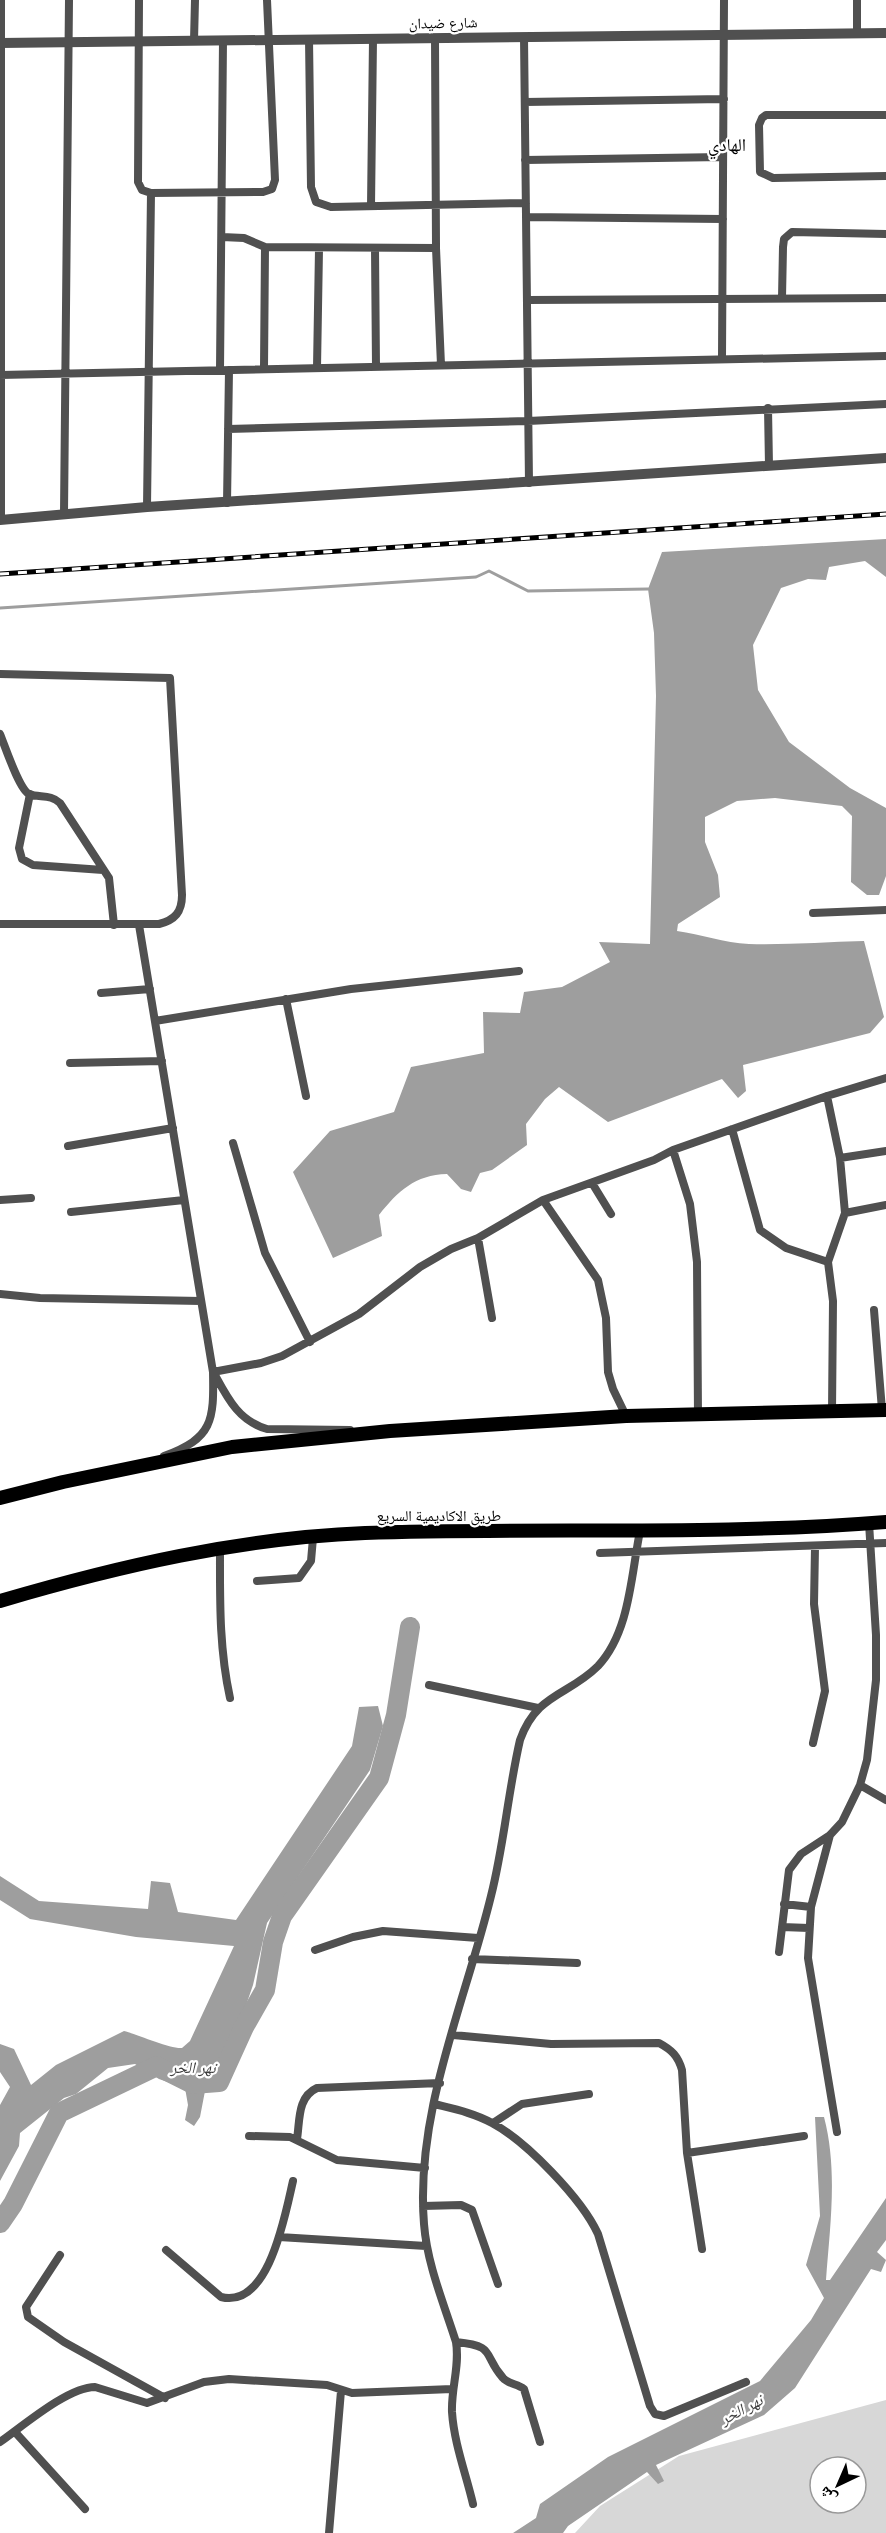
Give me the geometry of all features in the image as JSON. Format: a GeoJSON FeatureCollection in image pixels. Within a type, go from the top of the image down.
{"type":"FeatureCollection","features":[{"type":"Feature","properties":{"kind":"highway"},"geometry":{"type":"LineString","coordinates":[[0,1498],[127,1468],[232,1447],[390,1431],[626,1416],[884,1410]]}},
{"type":"Feature","properties":{"kind":"highway","name":"طريق الاكاديمية السريع"},"geometry":{"type":"LineString","coordinates":[[0,1601],[115,1569],[220,1549],[363,1533],[640,1531],[886,1522]]}},
{"type":"Feature","properties":{"kind":"street"},"geometry":{"type":"LineString","coordinates":[[1,0],[0,520],[147,507],[886,458]]}},
{"type":"Feature","properties":{"kind":"street"},"geometry":{"type":"LineString","coordinates":[[64,514],[69,0]]}},
{"type":"Feature","properties":{"kind":"street"},"geometry":{"type":"LineString","coordinates":[[139,0],[141,41],[138,182],[142,189],[151,193],[268,191],[275,184],[267,0]]}},
{"type":"Feature","properties":{"kind":"street"},"geometry":{"type":"LineString","coordinates":[[194,41],[195,0]]}},
{"type":"Feature","properties":{"kind":"street"},"geometry":{"type":"LineString","coordinates":[[722,359],[724,0]]}},
{"type":"Feature","properties":{"kind":"street"},"geometry":{"type":"LineString","coordinates":[[856,33],[857,0]]}},
{"type":"Feature","properties":{"kind":"street","name":"شارع ضيدان"},"geometry":{"type":"LineString","coordinates":[[1,43],[886,33]]}},
{"type":"Feature","properties":{"kind":"street"},"geometry":{"type":"LineString","coordinates":[[524,37],[529,483]]}},
{"type":"Feature","properties":{"kind":"street"},"geometry":{"type":"LineString","coordinates":[[435,38],[435,204],[441,365]]}},
{"type":"Feature","properties":{"kind":"street"},"geometry":{"type":"LineString","coordinates":[[309,39],[312,195],[323,206],[526,203]]}},
{"type":"Feature","properties":{"kind":"street"},"geometry":{"type":"LineString","coordinates":[[370,206],[373,39]]}},
{"type":"Feature","properties":{"kind":"street"},"geometry":{"type":"LineString","coordinates":[[223,40],[222,237],[224,370],[228,429],[227,503]]}},
{"type":"Feature","properties":{"kind":"street"},"geometry":{"type":"LineString","coordinates":[[525,102],[724,99]]}},
{"type":"Feature","properties":{"kind":"street"},"geometry":{"type":"LineString","coordinates":[[886,114],[766,115],[759,125],[758,165],[760,172],[773,178],[886,177]]}},
{"type":"Feature","properties":{"kind":"street"},"geometry":{"type":"LineString","coordinates":[[525,160],[723,157]]}},
{"type":"Feature","properties":{"kind":"street"},"geometry":{"type":"LineString","coordinates":[[147,507],[151,193]]}},
{"type":"Feature","properties":{"kind":"street"},"geometry":{"type":"LineString","coordinates":[[526,218],[723,219]]}},
{"type":"Feature","properties":{"kind":"street"},"geometry":{"type":"LineString","coordinates":[[782,298],[783,247],[788,235],[799,231],[886,234]]}},
{"type":"Feature","properties":{"kind":"street"},"geometry":{"type":"LineString","coordinates":[[222,237],[244,238],[265,247],[436,248]]}},
{"type":"Feature","properties":{"kind":"street"},"geometry":{"type":"LineString","coordinates":[[264,369],[265,247]]}},
{"type":"Feature","properties":{"kind":"street"},"geometry":{"type":"LineString","coordinates":[[375,248],[376,367]]}},
{"type":"Feature","properties":{"kind":"street"},"geometry":{"type":"LineString","coordinates":[[317,368],[319,249]]}},
{"type":"Feature","properties":{"kind":"street"},"geometry":{"type":"LineString","coordinates":[[527,300],[723,297],[886,298]]}},
{"type":"Feature","properties":{"kind":"street"},"geometry":{"type":"LineString","coordinates":[[1,375],[886,356]]}},
{"type":"Feature","properties":{"kind":"street"},"geometry":{"type":"LineString","coordinates":[[228,429],[528,421],[886,404]]}},
{"type":"Feature","properties":{"kind":"street"},"geometry":{"type":"LineString","coordinates":[[768,408],[769,466]]}},
{"type":"Feature","properties":{"kind":"street"},"geometry":{"type":"LineString","coordinates":[[0,674],[170,678],[182,906],[177,915],[169,921],[139,925],[0,924]]}},
{"type":"Feature","properties":{"kind":"street"},"geometry":{"type":"LineString","coordinates":[[0,734],[22,787],[30,794],[52,797],[60,803],[103,870],[111,885],[114,925]]}},
{"type":"Feature","properties":{"kind":"street"},"geometry":{"type":"LineString","coordinates":[[30,794],[19,848],[22,860],[33,865],[103,870]]}},
{"type":"Feature","properties":{"kind":"street"},"geometry":{"type":"LineString","coordinates":[[813,913],[886,910]]}},
{"type":"Feature","properties":{"kind":"street"},"geometry":{"type":"LineString","coordinates":[[127,1468],[184,1448],[206,1432],[213,1413],[213,1372],[139,925]]}},
{"type":"Feature","properties":{"kind":"street"},"geometry":{"type":"LineString","coordinates":[[155,1021],[362,987],[519,971]]}},
{"type":"Feature","properties":{"kind":"street"},"geometry":{"type":"LineString","coordinates":[[101,993],[150,989]]}},
{"type":"Feature","properties":{"kind":"street"},"geometry":{"type":"LineString","coordinates":[[286,999],[306,1096]]}},
{"type":"Feature","properties":{"kind":"street"},"geometry":{"type":"LineString","coordinates":[[70,1063],[162,1061]]}},
{"type":"Feature","properties":{"kind":"street"},"geometry":{"type":"LineString","coordinates":[[213,1372],[261,1363],[310,1342],[359,1314],[420,1267],[451,1249],[478,1238],[543,1200],[732,1129],[886,1078]]}},
{"type":"Feature","properties":{"kind":"street"},"geometry":{"type":"LineString","coordinates":[[827,1096],[840,1158],[845,1213],[828,1262],[833,1301],[832,1412]]}},
{"type":"Feature","properties":{"kind":"street"},"geometry":{"type":"LineString","coordinates":[[68,1146],[173,1128]]}},
{"type":"Feature","properties":{"kind":"street"},"geometry":{"type":"LineString","coordinates":[[732,1129],[760,1230],[786,1248],[828,1262]]}},
{"type":"Feature","properties":{"kind":"street"},"geometry":{"type":"LineString","coordinates":[[233,1143],[265,1253],[310,1342]]}},
{"type":"Feature","properties":{"kind":"street"},"geometry":{"type":"LineString","coordinates":[[673,1150],[690,1204],[697,1262],[698,1415]]}},
{"type":"Feature","properties":{"kind":"street"},"geometry":{"type":"LineString","coordinates":[[840,1158],[886,1150]]}},
{"type":"Feature","properties":{"kind":"street"},"geometry":{"type":"LineString","coordinates":[[592,1183],[611,1214]]}},
{"type":"Feature","properties":{"kind":"street"},"geometry":{"type":"LineString","coordinates":[[0,1200],[31,1198]]}},
{"type":"Feature","properties":{"kind":"street"},"geometry":{"type":"LineString","coordinates":[[71,1212],[184,1200]]}},
{"type":"Feature","properties":{"kind":"street"},"geometry":{"type":"LineString","coordinates":[[543,1200],[598,1280],[606,1318],[608,1372],[613,1389],[626,1416]]}},
{"type":"Feature","properties":{"kind":"street"},"geometry":{"type":"LineString","coordinates":[[845,1213],[886,1205]]}},
{"type":"Feature","properties":{"kind":"street"},"geometry":{"type":"LineString","coordinates":[[478,1238],[492,1318]]}},
{"type":"Feature","properties":{"kind":"street"},"geometry":{"type":"LineString","coordinates":[[0,1294],[39,1298],[201,1300]]}},
{"type":"Feature","properties":{"kind":"street"},"geometry":{"type":"LineString","coordinates":[[874,1310],[884,1410]]}},
{"type":"Feature","properties":{"kind":"street"},"geometry":{"type":"LineString","coordinates":[[213,1372],[239,1414],[257,1426],[267,1429],[390,1431]]}},
{"type":"Feature","properties":{"kind":"street"},"geometry":{"type":"LineString","coordinates":[[780,1952],[784,1904],[793,1864],[801,1854],[830,1835],[850,1808],[867,1760],[876,1680],[869,1524]]}},
{"type":"Feature","properties":{"kind":"street"},"geometry":{"type":"LineString","coordinates":[[473,2504],[454,2426],[452,2389],[458,2358],[456,2342],[426,2246],[423,2206],[425,2168],[434,2104],[500,1854],[520,1740],[526,1723],[538,1708],[598,1665],[612,1647],[621,1626],[640,1531]]}},
{"type":"Feature","properties":{"kind":"street"},"geometry":{"type":"LineString","coordinates":[[257,1581],[299,1578],[311,1561],[313,1538]]}},
{"type":"Feature","properties":{"kind":"street"},"geometry":{"type":"LineString","coordinates":[[600,1553],[886,1543]]}},
{"type":"Feature","properties":{"kind":"street"},"geometry":{"type":"LineString","coordinates":[[813,1743],[825,1691],[814,1604],[815,1547]]}},
{"type":"Feature","properties":{"kind":"street"},"geometry":{"type":"LineString","coordinates":[[220,1549],[219,1628],[222,1665],[230,1698]]}},
{"type":"Feature","properties":{"kind":"street"},"geometry":{"type":"LineString","coordinates":[[429,1684],[538,1708]]}},
{"type":"Feature","properties":{"kind":"street"},"geometry":{"type":"LineString","coordinates":[[860,1785],[886,1800]]}},
{"type":"Feature","properties":{"kind":"street"},"geometry":{"type":"LineString","coordinates":[[830,1835],[811,1907],[809,1978],[837,2132]]}},
{"type":"Feature","properties":{"kind":"street"},"geometry":{"type":"LineString","coordinates":[[784,1904],[811,1907]]}},
{"type":"Feature","properties":{"kind":"street"},"geometry":{"type":"LineString","coordinates":[[782,1928],[809,1928]]}},
{"type":"Feature","properties":{"kind":"street"},"geometry":{"type":"LineString","coordinates":[[315,1950],[353,1937],[382,1931],[478,1938]]}},
{"type":"Feature","properties":{"kind":"street"},"geometry":{"type":"LineString","coordinates":[[472,1959],[577,1963]]}},
{"type":"Feature","properties":{"kind":"street"},"geometry":{"type":"LineString","coordinates":[[453,2035],[551,2044],[659,2043],[670,2049],[678,2058],[681,2070],[687,2153],[702,2249]]}},
{"type":"Feature","properties":{"kind":"street"},"geometry":{"type":"LineString","coordinates":[[297,2139],[302,2105],[305,2097],[316,2088],[440,2083]]}},
{"type":"Feature","properties":{"kind":"street"},"geometry":{"type":"LineString","coordinates":[[493,2123],[522,2104],[589,2094]]}},
{"type":"Feature","properties":{"kind":"street"},"geometry":{"type":"LineString","coordinates":[[434,2104],[493,2123],[525,2148],[578,2200],[592,2223],[650,2406],[656,2414],[669,2414],[747,2382]]}},
{"type":"Feature","properties":{"kind":"street"},"geometry":{"type":"LineString","coordinates":[[249,2136],[280,2135],[297,2139],[337,2160],[425,2168]]}},
{"type":"Feature","properties":{"kind":"street"},"geometry":{"type":"LineString","coordinates":[[687,2153],[804,2136]]}},
{"type":"Feature","properties":{"kind":"street"},"geometry":{"type":"LineString","coordinates":[[166,2250],[221,2297],[232,2300],[243,2296],[260,2280],[279,2237],[294,2181]]}},
{"type":"Feature","properties":{"kind":"street"},"geometry":{"type":"LineString","coordinates":[[423,2206],[462,2205],[472,2210],[498,2284]]}},
{"type":"Feature","properties":{"kind":"street"},"geometry":{"type":"LineString","coordinates":[[279,2237],[426,2246]]}},
{"type":"Feature","properties":{"kind":"street"},"geometry":{"type":"LineString","coordinates":[[60,2254],[26,2307],[28,2317],[64,2342],[165,2398]]}},
{"type":"Feature","properties":{"kind":"street"},"geometry":{"type":"LineString","coordinates":[[456,2342],[483,2347],[491,2356],[502,2377],[524,2390],[540,2442]]}},
{"type":"Feature","properties":{"kind":"street"},"geometry":{"type":"LineString","coordinates":[[0,2442],[86,2387],[95,2387],[147,2403],[204,2382],[229,2379],[327,2385],[341,2391],[360,2394],[452,2389]]}},
{"type":"Feature","properties":{"kind":"street"},"geometry":{"type":"LineString","coordinates":[[329,2533],[341,2391]]}},
{"type":"Feature","properties":{"kind":"street"},"geometry":{"type":"LineString","coordinates":[[15,2432],[85,2509]]}},
{"type":"Feature","properties":{"kind":"shaded area"},"geometry":{"type":"Polygon","coordinates":[[[886,2400],[886,2533],[575,2533],[600,2506],[679,2456],[886,2400]]]}},
{"type":"Feature","properties":{"kind":"water"},"geometry":{"type":"Polygon","coordinates":[[[886,539],[886,577],[865,561],[829,567],[826,580],[808,579],[781,588],[753,645],[758,690],[789,742],[850,788],[886,808],[886,876],[879,895],[867,895],[851,882],[852,816],[842,806],[775,798],[737,801],[705,817],[705,842],[718,875],[720,897],[678,924],[677,931],[749,944],[864,941],[884,1017],[870,1033],[743,1065],[746,1091],[738,1098],[722,1079],[608,1122],[559,1087],[545,1099],[526,1124],[527,1145],[492,1170],[480,1173],[471,1192],[461,1189],[447,1174],[416,1181],[400,1192],[379,1215],[382,1236],[333,1258],[293,1172],[330,1131],[394,1112],[411,1067],[484,1053],[483,1012],[520,1013],[524,992],[562,987],[610,962],[599,942],[650,944],[656,696],[654,633],[648,589],[662,552],[886,539]]]}},
{"type":"Feature","properties":{"kind":"water","name":"نهر الخر"},"geometry":{"type":"Polygon","coordinates":[[[378,1706],[383,1726],[370,1770],[267,1923],[253,1985],[242,2017],[205,2091],[200,2117],[194,2126],[185,2120],[188,2105],[185,2088],[159,2079],[135,2064],[108,2068],[76,2094],[64,2098],[20,2133],[19,2146],[0,2181],[0,2105],[10,2087],[0,2072],[0,2044],[14,2049],[31,2085],[56,2065],[124,2031],[182,2048],[190,2041],[234,1946],[136,1937],[30,1919],[0,1900],[0,1876],[39,1901],[148,1909],[151,1881],[170,1883],[178,1912],[236,1920],[352,1746],[359,1707],[378,1706]]]}},
{"type":"Feature","properties":{"kind":"water","name":"نهر الخر"},"geometry":{"type":"Polygon","coordinates":[[[815,2117],[824,2117],[831,2157],[832,2198],[826,2280],[830,2280],[886,2198],[886,2240],[877,2252],[886,2260],[881,2272],[871,2269],[795,2388],[764,2415],[656,2465],[664,2481],[658,2484],[647,2472],[568,2526],[563,2533],[513,2533],[536,2518],[540,2504],[608,2457],[760,2381],[811,2320],[824,2298],[806,2265],[820,2216],[815,2117]]]}},
{"type":"Feature","properties":{"kind":"waterway"},"geometry":{"type":"LineString","coordinates":[[0,608],[476,577],[489,571],[528,591],[648,589]]}},
{"type":"Feature","properties":{"kind":"waterway"},"geometry":{"type":"LineString","coordinates":[[0,2223],[13,2204],[59,2113],[157,2066],[193,2084],[219,2082],[244,2027],[265,1990],[273,1942],[282,1916],[379,1778],[396,1715],[410,1627]]}},
{"type":"Feature","properties":{"kind":"railway"},"geometry":{"type":"LineString","coordinates":[[0,574],[886,514]]}},
{"type":"Feature","properties":{"kind":"district","name":"الهادي"},"geometry":{"type":"Point","coordinates":[727,145]}}]}
